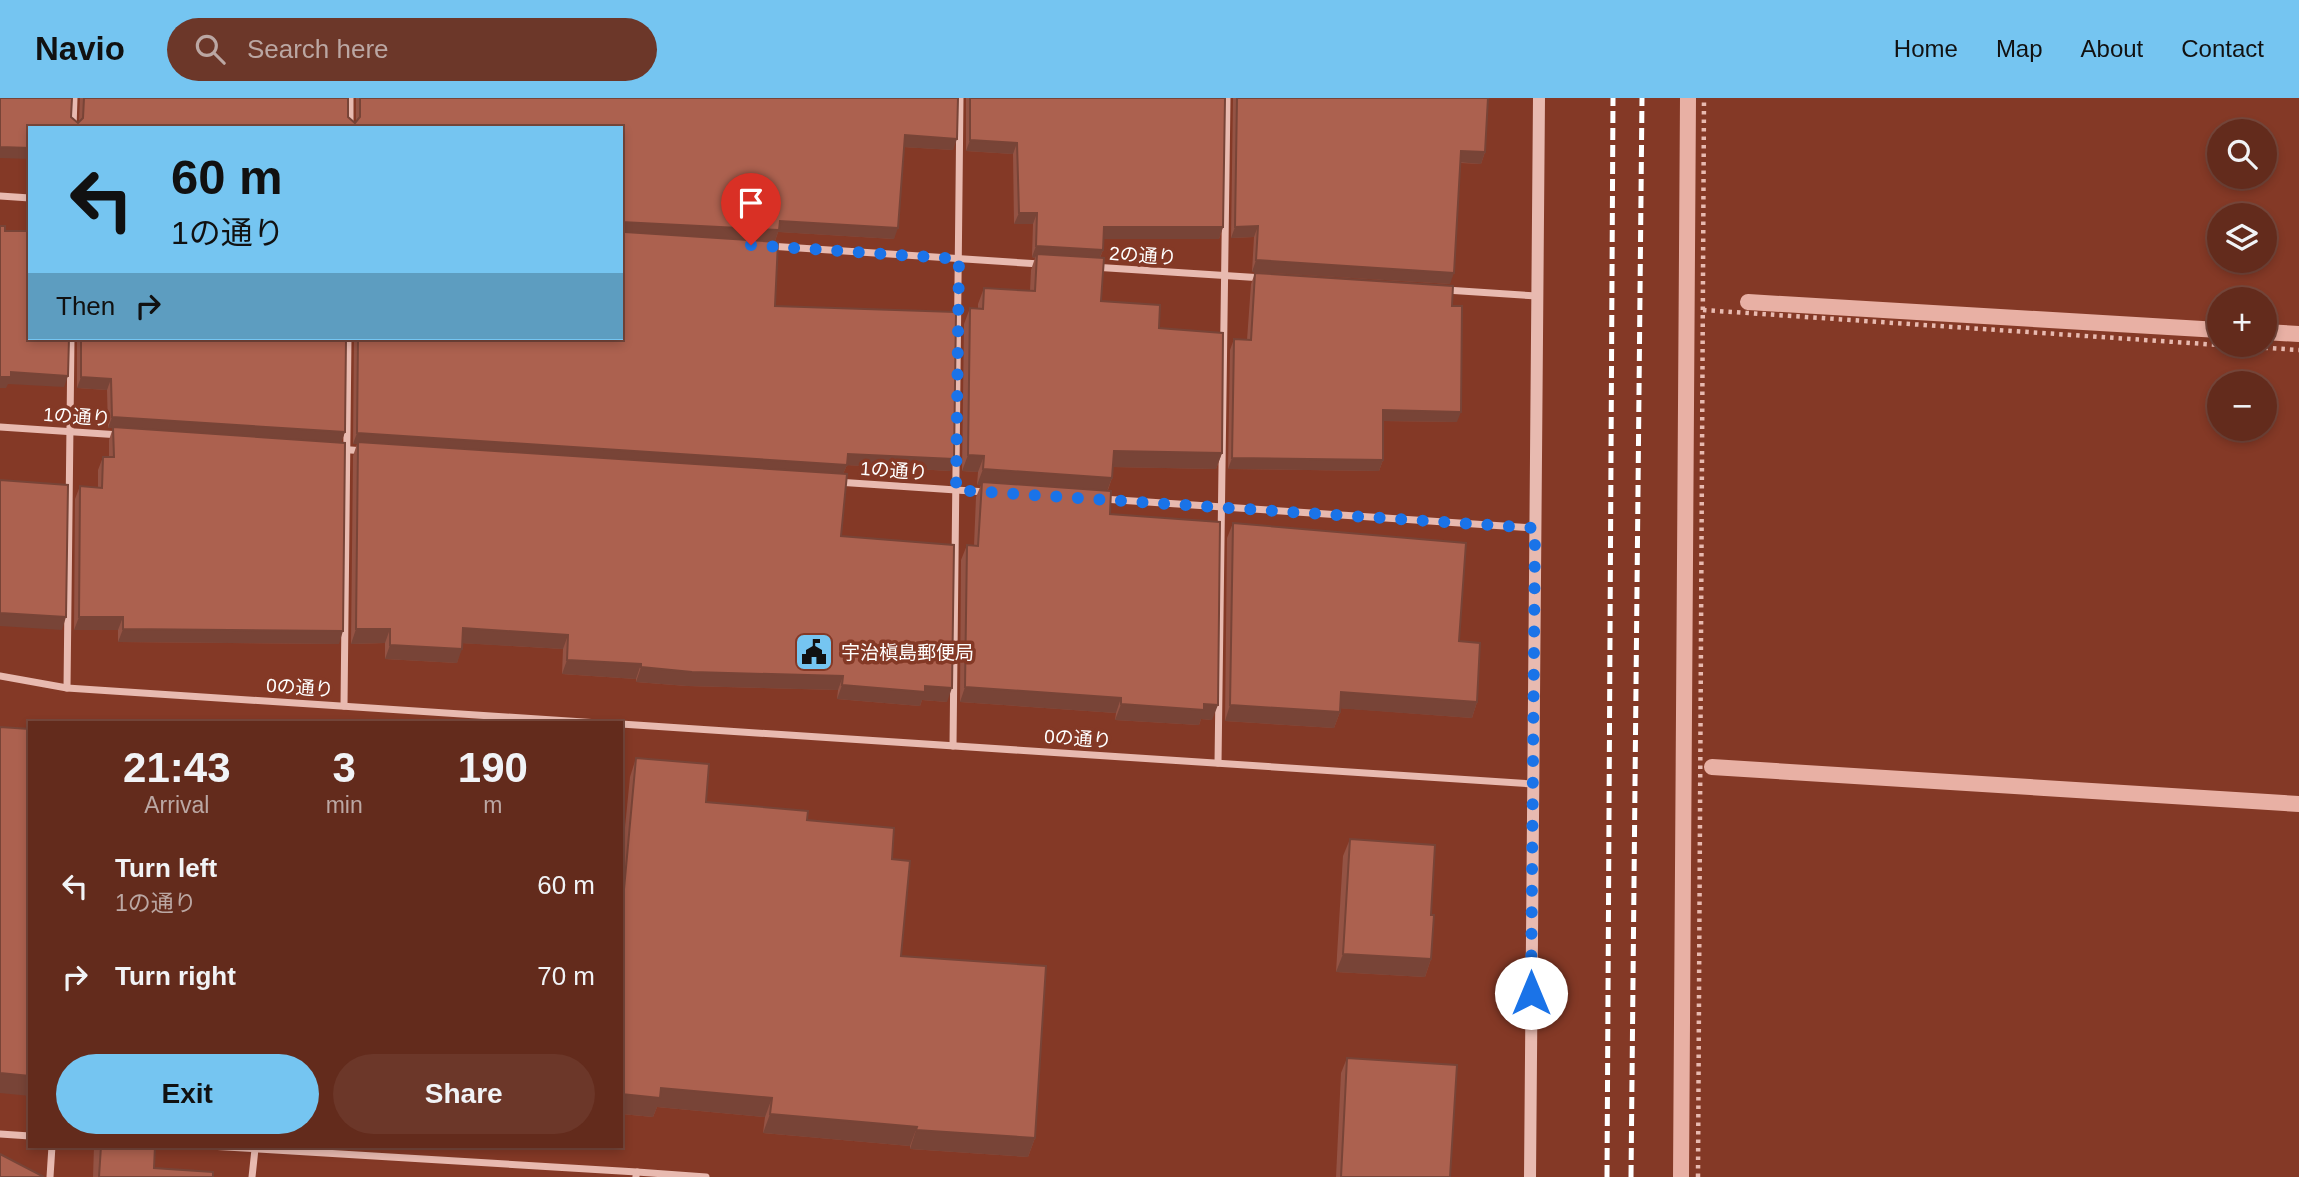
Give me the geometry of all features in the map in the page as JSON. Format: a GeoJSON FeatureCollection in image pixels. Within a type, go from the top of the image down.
{"type":"FeatureCollection","features":[{"type":"Feature","properties":{"kind":"street"},"geometry":{"type":"LineString","coordinates":[[73,126],[74,98]]}},
{"type":"Feature","properties":{"kind":"street"},"geometry":{"type":"LineString","coordinates":[[350,126],[351,98]]}},
{"type":"Feature","properties":{"kind":"street"},"geometry":{"type":"LineString","coordinates":[[953,746],[960,98]]}},
{"type":"Feature","properties":{"kind":"street"},"geometry":{"type":"LineString","coordinates":[[1218,763],[1227,98]]}},
{"type":"Feature","properties":{"kind":"street"},"geometry":{"type":"LineString","coordinates":[[1530,1177],[1539,98]]}},
{"type":"Feature","properties":{"kind":"street"},"geometry":{"type":"LineString","coordinates":[[0,196],[28,198]]}},
{"type":"Feature","properties":{"kind":"street"},"geometry":{"type":"LineString","coordinates":[[756,246],[1052,265]]}},
{"type":"Feature","properties":{"kind":"street","name":"2の通り"},"geometry":{"type":"LineString","coordinates":[[1078,267],[1279,279]]}},
{"type":"Feature","properties":{"kind":"street"},"geometry":{"type":"LineString","coordinates":[[1440,290],[1538,296]]}},
{"type":"Feature","properties":{"kind":"street"},"geometry":{"type":"LineString","coordinates":[[67,688],[71,340]]}},
{"type":"Feature","properties":{"kind":"street"},"geometry":{"type":"LineString","coordinates":[[344,706],[348,340]]}},
{"type":"Feature","properties":{"kind":"street","name":"1の通り"},"geometry":{"type":"LineString","coordinates":[[0,427],[125,435]]}},
{"type":"Feature","properties":{"kind":"street"},"geometry":{"type":"LineString","coordinates":[[333,449],[375,451]]}},
{"type":"Feature","properties":{"kind":"street","name":"1の通り"},"geometry":{"type":"LineString","coordinates":[[831,482],[996,492]]}},
{"type":"Feature","properties":{"kind":"street"},"geometry":{"type":"LineString","coordinates":[[1089,499],[1535,528]]}},
{"type":"Feature","properties":{"kind":"street","name":"0の通り"},"geometry":{"type":"LineString","coordinates":[[0,676],[67,688],[569,721]]}},
{"type":"Feature","properties":{"kind":"street","name":"0の通り"},"geometry":{"type":"LineString","coordinates":[[623,724],[1533,784]]}},
{"type":"Feature","properties":{"kind":"street"},"geometry":{"type":"LineString","coordinates":[[0,1134],[28,1136]]}},
{"type":"Feature","properties":{"kind":"street"},"geometry":{"type":"LineString","coordinates":[[50,1177],[52,1148]]}},
{"type":"Feature","properties":{"kind":"street"},"geometry":{"type":"LineString","coordinates":[[240,1148],[636,1175],[706,1177]]}},
{"type":"Feature","properties":{"kind":"street"},"geometry":{"type":"LineString","coordinates":[[252,1177],[255,1149]]}},
{"type":"Feature","properties":{"kind":"path"},"geometry":{"type":"LineString","coordinates":[[1698,1177],[1704,98]]}},
{"type":"Feature","properties":{"kind":"path"},"geometry":{"type":"LineString","coordinates":[[1703,310],[2207,344]]}},
{"type":"Feature","properties":{"kind":"path"},"geometry":{"type":"LineString","coordinates":[[2277,349],[2299,350]]}},
{"type":"Feature","properties":{"kind":"building"},"geometry":{"type":"Polygon","coordinates":[[[0,98],[72,98],[71,117],[78,123],[83,118],[84,98],[348,98],[348,117],[355,123],[360,117],[360,98],[958,98],[957,139],[905,135],[898,228],[780,221],[779,230],[623,222],[623,126],[28,126],[28,148],[0,147],[0,98]]]}},
{"type":"Feature","properties":{"kind":"building"},"geometry":{"type":"Polygon","coordinates":[[[970,98],[1225,98],[1223,227],[1104,227],[1103,250],[1036,246],[1037,213],[1019,213],[1017,143],[970,140],[970,98]]]}},
{"type":"Feature","properties":{"kind":"building"},"geometry":{"type":"Polygon","coordinates":[[[1237,98],[1488,98],[1485,152],[1461,151],[1454,273],[1256,260],[1258,226],[1235,227],[1237,98]]]}},
{"type":"Feature","properties":{"kind":"building"},"geometry":{"type":"Polygon","coordinates":[[[0,226],[5,226],[5,231],[28,231],[28,340],[69,340],[68,376],[11,372],[11,377],[2,377],[0,380],[0,226]]]}},
{"type":"Feature","properties":{"kind":"building"},"geometry":{"type":"Polygon","coordinates":[[[623,230],[778,242],[775,306],[956,312],[954,459],[848,454],[847,465],[357,433],[358,340],[623,340],[623,230]]]}},
{"type":"Feature","properties":{"kind":"building"},"geometry":{"type":"Polygon","coordinates":[[[1037,254],[1104,258],[1101,301],[1160,305],[1159,328],[1223,333],[1222,453],[1114,451],[1112,478],[983,469],[984,456],[968,455],[970,308],[983,309],[984,288],[1035,291],[1037,254]]]}},
{"type":"Feature","properties":{"kind":"building"},"geometry":{"type":"Polygon","coordinates":[[[1255,273],[1453,286],[1452,306],[1462,306],[1461,412],[1383,410],[1383,460],[1232,458],[1234,339],[1251,340],[1255,273]]]}},
{"type":"Feature","properties":{"kind":"building"},"geometry":{"type":"Polygon","coordinates":[[[81,340],[346,340],[345,432],[112,417],[111,379],[81,377],[81,340]]]}},
{"type":"Feature","properties":{"kind":"building"},"geometry":{"type":"Polygon","coordinates":[[[113,427],[345,443],[343,631],[123,629],[123,617],[79,617],[80,486],[102,488],[103,457],[114,457],[113,427]]]}},
{"type":"Feature","properties":{"kind":"building"},"geometry":{"type":"Polygon","coordinates":[[[358,442],[847,474],[841,536],[954,545],[952,688],[925,686],[925,692],[842,685],[843,676],[692,672],[641,667],[641,664],[567,660],[568,635],[463,628],[462,649],[390,645],[390,629],[356,629],[358,442]]]}},
{"type":"Feature","properties":{"kind":"building"},"geometry":{"type":"Polygon","coordinates":[[[0,480],[68,485],[66,617],[0,613],[0,480]]]}},
{"type":"Feature","properties":{"kind":"building"},"geometry":{"type":"Polygon","coordinates":[[[982,482],[1111,491],[1110,514],[1220,522],[1218,705],[1204,704],[1204,710],[1121,704],[1121,698],[965,687],[967,545],[978,546],[982,482]]]}},
{"type":"Feature","properties":{"kind":"building"},"geometry":{"type":"Polygon","coordinates":[[[1233,523],[1466,543],[1459,641],[1480,643],[1477,702],[1341,692],[1340,712],[1230,705],[1233,523]]]}},
{"type":"Feature","properties":{"kind":"building"},"geometry":{"type":"Polygon","coordinates":[[[0,727],[28,729],[28,1076],[0,1073],[0,727]]]}},
{"type":"Feature","properties":{"kind":"building"},"geometry":{"type":"Polygon","coordinates":[[[636,758],[709,764],[706,802],[808,811],[807,820],[894,828],[892,859],[910,861],[901,956],[1046,966],[1035,1138],[916,1130],[917,1127],[770,1114],[772,1098],[661,1088],[660,1098],[623,1094],[623,900],[636,758]]]}},
{"type":"Feature","properties":{"kind":"building"},"geometry":{"type":"Polygon","coordinates":[[[1350,839],[1435,845],[1431,959],[1343,954],[1350,839]]]}},
{"type":"Feature","properties":{"kind":"building"},"geometry":{"type":"Polygon","coordinates":[[[1347,1058],[1457,1065],[1450,1177],[1341,1177],[1347,1058]]]}},
{"type":"Feature","properties":{"kind":"building"},"geometry":{"type":"Polygon","coordinates":[[[101,1148],[155,1148],[154,1168],[213,1172],[213,1177],[99,1177],[101,1148]]]}},
{"type":"Feature","properties":{"kind":"building"},"geometry":{"type":"Polygon","coordinates":[[[0,1154],[44,1177],[0,1177],[0,1154]]]}},
{"type":"Feature","properties":{"kind":"waterway"},"geometry":{"type":"LineString","coordinates":[[1681,1177],[1688,98]]}},
{"type":"Feature","properties":{"kind":"waterway"},"geometry":{"type":"LineString","coordinates":[[1748,302],[2207,329]]}},
{"type":"Feature","properties":{"kind":"waterway"},"geometry":{"type":"LineString","coordinates":[[2277,333],[2299,334]]}},
{"type":"Feature","properties":{"kind":"waterway"},"geometry":{"type":"LineString","coordinates":[[1712,767],[2299,804]]}},
{"type":"Feature","properties":{"kind":"railway"},"geometry":{"type":"LineString","coordinates":[[1607,1177],[1613,98]]}},
{"type":"Feature","properties":{"kind":"railway"},"geometry":{"type":"LineString","coordinates":[[1631,1177],[1642,98]]}},
{"type":"Feature","properties":{"kind":"place","name":"宇治槇島郵便局"},"geometry":{"type":"Point","coordinates":[814,652]}},
{"type":"Feature","properties":{"kind":"route"},"geometry":{"type":"LineString","coordinates":[[751,245],[959,259],[956,490],[1535,528],[1531,993]]}}]}
